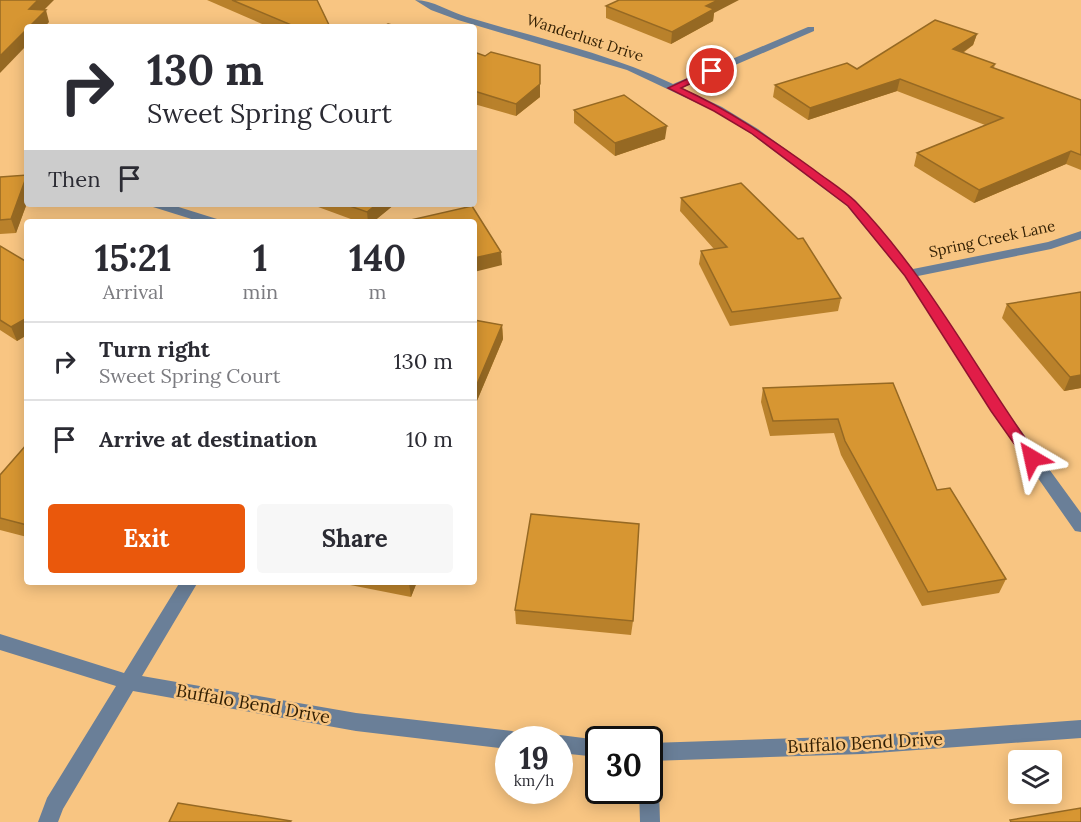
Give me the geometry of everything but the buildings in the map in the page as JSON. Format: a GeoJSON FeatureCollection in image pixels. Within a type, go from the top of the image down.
{"type":"FeatureCollection","features":[{"type":"Feature","properties":{"kind":"street","name":"Wanderlust Drive"},"geometry":{"type":"LineString","coordinates":[[420,0],[461,18],[631,68],[718,109],[754,131],[852,203],[910,274],[996,407],[1081,526]]}},
{"type":"Feature","properties":{"kind":"street"},"geometry":{"type":"LineString","coordinates":[[673,88],[811,29]]}},
{"type":"Feature","properties":{"kind":"street"},"geometry":{"type":"LineString","coordinates":[[166,207],[204,219]]}},
{"type":"Feature","properties":{"kind":"street","name":"Spring Creek Lane"},"geometry":{"type":"LineString","coordinates":[[910,274],[1051,245],[1081,235]]}},
{"type":"Feature","properties":{"kind":"street"},"geometry":{"type":"LineString","coordinates":[[48,822],[54,805],[187,585]]}},
{"type":"Feature","properties":{"kind":"street","name":"Buffalo Bend Drive"},"geometry":{"type":"LineString","coordinates":[[0,642],[128,682],[356,722],[495,738]]}},
{"type":"Feature","properties":{"kind":"street","name":"Buffalo Bend Drive"},"geometry":{"type":"LineString","coordinates":[[663,752],[862,745],[1081,729]]}},
{"type":"Feature","properties":{"kind":"street"},"geometry":{"type":"LineString","coordinates":[[649,804],[650,822]]}},
{"type":"Feature","properties":{"kind":"route"},"geometry":{"type":"LineString","coordinates":[[712,71],[673,88],[718,109],[754,131],[852,203],[910,274],[996,407],[1032,458]]}}]}
